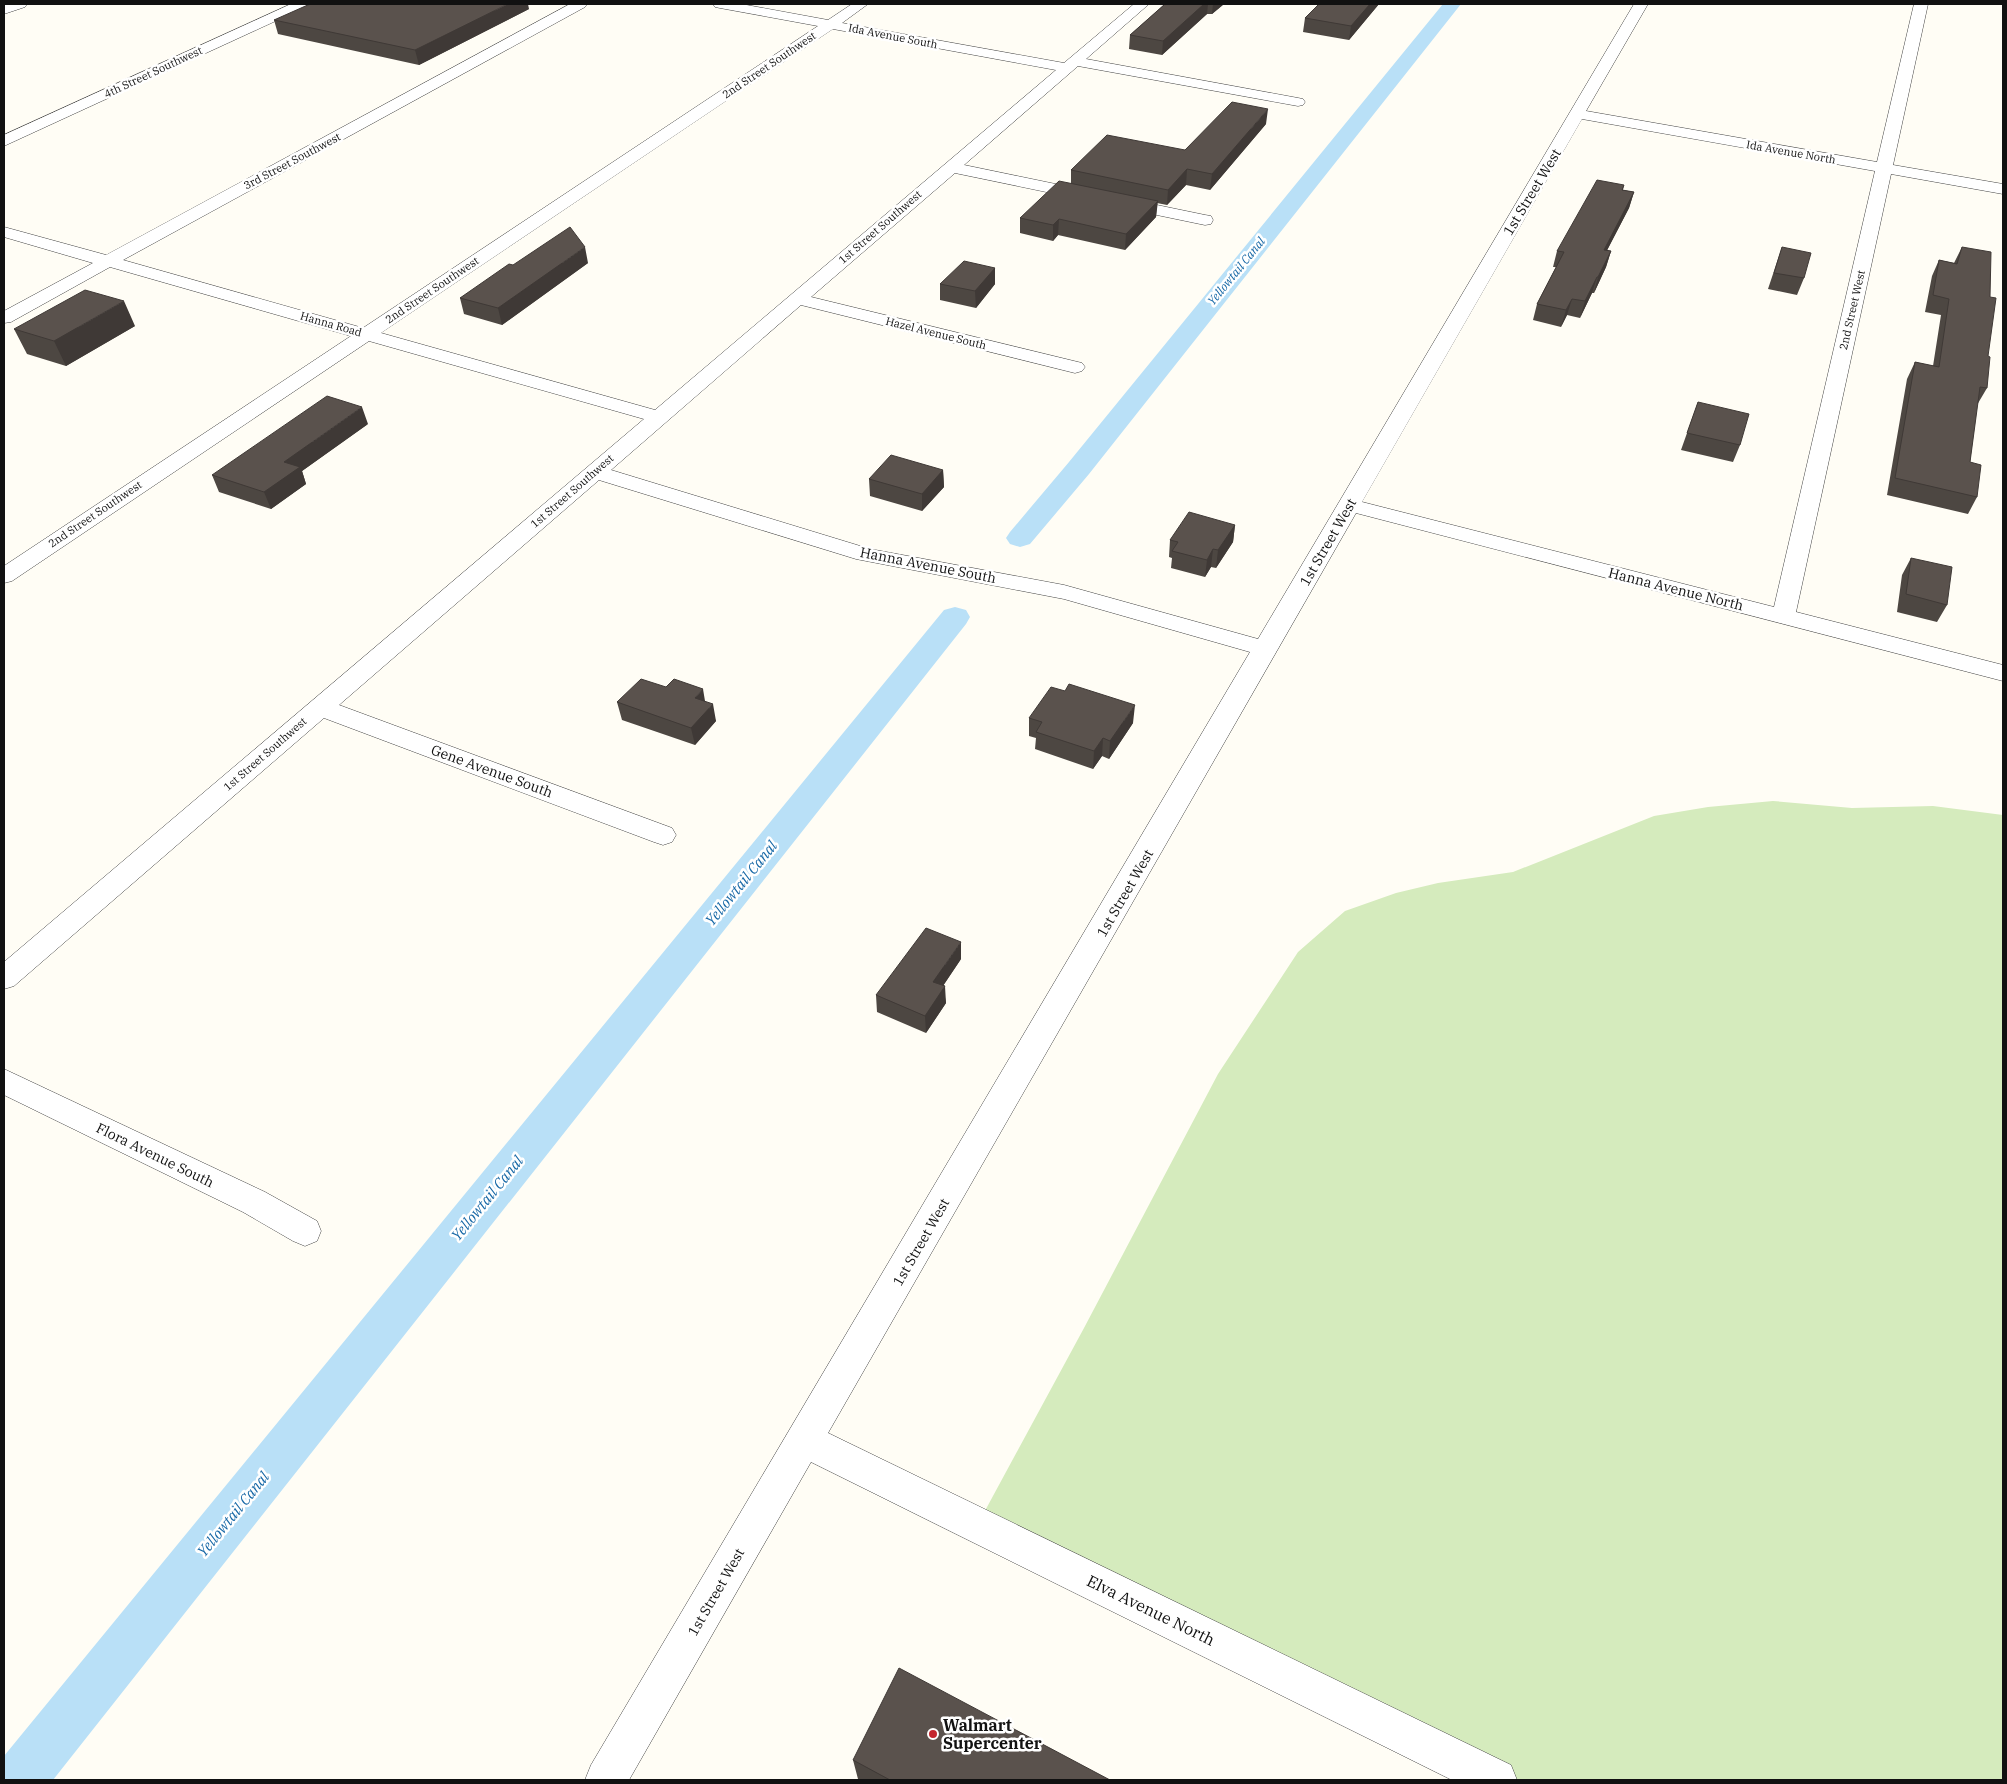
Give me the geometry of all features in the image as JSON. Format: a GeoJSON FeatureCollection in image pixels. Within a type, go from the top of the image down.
{"type":"FeatureCollection","features":[{"type":"Feature","properties":{"kind":"street"},"geometry":{"type":"LineString","coordinates":[[4,10],[20,4]]}},
{"type":"Feature","properties":{"kind":"street","name":"4th Street Southwest"},"geometry":{"type":"LineString","coordinates":[[4,141],[301,4]]}},
{"type":"Feature","properties":{"kind":"street","name":"3rd Street Southwest"},"geometry":{"type":"LineString","coordinates":[[4,318],[580,4]]}},
{"type":"Feature","properties":{"kind":"street","name":"Ida Avenue South"},"geometry":{"type":"LineString","coordinates":[[720,4],[1070,65],[1298,102]]}},
{"type":"Feature","properties":{"kind":"street","name":"2nd Street Southwest"},"geometry":{"type":"LineString","coordinates":[[4,576],[861,4]]}},
{"type":"Feature","properties":{"kind":"street","name":"1st Street Southwest"},"geometry":{"type":"LineString","coordinates":[[4,978],[1142,4]]}},
{"type":"Feature","properties":{"kind":"street","name":"1st Street West"},"geometry":{"type":"LineString","coordinates":[[606,1780],[1642,4]]}},
{"type":"Feature","properties":{"kind":"street","name":"2nd Street West"},"geometry":{"type":"LineString","coordinates":[[1783,617],[1921,4]]}},
{"type":"Feature","properties":{"kind":"street","name":"Ida Avenue North"},"geometry":{"type":"LineString","coordinates":[[1578,114],[2003,189]]}},
{"type":"Feature","properties":{"kind":"street"},"geometry":{"type":"LineString","coordinates":[[951,167],[1205,220]]}},
{"type":"Feature","properties":{"kind":"street","name":"Hanna Road"},"geometry":{"type":"LineString","coordinates":[[4,232],[659,417]]}},
{"type":"Feature","properties":{"kind":"street","name":"Hazel Avenue South"},"geometry":{"type":"LineString","coordinates":[[796,299],[1075,367]]}},
{"type":"Feature","properties":{"kind":"street","name":"Hanna Avenue South"},"geometry":{"type":"LineString","coordinates":[[594,472],[864,554],[897,562],[1043,587],[1103,602],[1265,649]]}},
{"type":"Feature","properties":{"kind":"street","name":"Hanna Avenue North"},"geometry":{"type":"LineString","coordinates":[[1350,505],[2003,673]]}},
{"type":"Feature","properties":{"kind":"street","name":"Gene Avenue South"},"geometry":{"type":"LineString","coordinates":[[320,707],[663,835]]}},
{"type":"Feature","properties":{"kind":"street","name":"Flora Avenue South"},"geometry":{"type":"LineString","coordinates":[[4,1081],[254,1202],[305,1231]]}},
{"type":"Feature","properties":{"kind":"street","name":"Elva Avenue North"},"geometry":{"type":"LineString","coordinates":[[805,1440],[1496,1780]]}},
{"type":"Feature","properties":{"kind":"green space"},"geometry":{"type":"Polygon","coordinates":[[[1773,801],[1852,808],[1933,806],[2003,815],[2003,1780],[1511,1780],[980,1520],[1218,1074],[1298,952],[1345,911],[1396,893],[1438,883],[1513,872],[1654,816],[1708,807],[1773,801]]]}},
{"type":"Feature","properties":{"kind":"building"},"geometry":{"type":"Polygon","coordinates":[[[310,4],[508,4],[415,50],[274,20],[310,4]]]}},
{"type":"Feature","properties":{"kind":"building"},"geometry":{"type":"Polygon","coordinates":[[[1165,4],[1204,4],[1163,41],[1130,35],[1165,4]]]}},
{"type":"Feature","properties":{"kind":"building"},"geometry":{"type":"Polygon","coordinates":[[[1319,4],[1370,4],[1351,26],[1305,18],[1319,4]]]}},
{"type":"Feature","properties":{"kind":"building"},"geometry":{"type":"Polygon","coordinates":[[[1232,102],[1268,109],[1212,174],[1187,169],[1168,190],[1071,170],[1107,135],[1185,150],[1232,102]]]}},
{"type":"Feature","properties":{"kind":"building"},"geometry":{"type":"Polygon","coordinates":[[[1597,180],[1624,185],[1622,190],[1634,192],[1604,250],[1611,251],[1585,301],[1572,299],[1566,310],[1537,304],[1564,252],[1557,251],[1597,180]]]}},
{"type":"Feature","properties":{"kind":"building"},"geometry":{"type":"Polygon","coordinates":[[[1059,181],[1158,201],[1126,234],[1059,219],[1053,225],[1020,218],[1059,181]]]}},
{"type":"Feature","properties":{"kind":"building"},"geometry":{"type":"Polygon","coordinates":[[[570,227],[585,247],[498,308],[460,298],[509,264],[513,265],[570,227]]]}},
{"type":"Feature","properties":{"kind":"building"},"geometry":{"type":"Polygon","coordinates":[[[1782,247],[1811,253],[1804,278],[1774,273],[1782,247]]]}},
{"type":"Feature","properties":{"kind":"building"},"geometry":{"type":"Polygon","coordinates":[[[1962,247],[1991,252],[1990,297],[1996,298],[1988,356],[1990,357],[1987,388],[1980,387],[1970,462],[1981,465],[1977,497],[1895,478],[1915,362],[1939,367],[1949,299],[1933,295],[1939,260],[1957,264],[1962,247]]]}},
{"type":"Feature","properties":{"kind":"building"},"geometry":{"type":"Polygon","coordinates":[[[964,261],[995,268],[975,291],[940,284],[964,261]]]}},
{"type":"Feature","properties":{"kind":"building"},"geometry":{"type":"Polygon","coordinates":[[[85,290],[124,301],[54,341],[14,329],[85,290]]]}},
{"type":"Feature","properties":{"kind":"building"},"geometry":{"type":"Polygon","coordinates":[[[327,396],[362,407],[284,462],[300,467],[264,492],[212,475],[327,396]]]}},
{"type":"Feature","properties":{"kind":"building"},"geometry":{"type":"Polygon","coordinates":[[[1698,402],[1749,414],[1740,445],[1687,433],[1698,402]]]}},
{"type":"Feature","properties":{"kind":"building"},"geometry":{"type":"Polygon","coordinates":[[[891,455],[943,470],[922,494],[869,479],[891,455]]]}},
{"type":"Feature","properties":{"kind":"building"},"geometry":{"type":"Polygon","coordinates":[[[1189,512],[1235,525],[1218,550],[1213,549],[1207,560],[1172,551],[1178,542],[1170,540],[1189,512]]]}},
{"type":"Feature","properties":{"kind":"building"},"geometry":{"type":"Polygon","coordinates":[[[1911,558],[1952,567],[1947,605],[1906,594],[1911,558]]]}},
{"type":"Feature","properties":{"kind":"building"},"geometry":{"type":"Polygon","coordinates":[[[641,679],[666,687],[674,679],[703,689],[695,698],[713,704],[691,728],[617,702],[641,679]]]}},
{"type":"Feature","properties":{"kind":"building"},"geometry":{"type":"Polygon","coordinates":[[[1069,684],[1135,705],[1110,741],[1103,738],[1094,751],[1036,732],[1042,722],[1029,718],[1051,687],[1065,691],[1069,684]]]}},
{"type":"Feature","properties":{"kind":"building"},"geometry":{"type":"Polygon","coordinates":[[[926,928],[961,942],[933,982],[945,986],[925,1016],[876,995],[926,928]]]}},
{"type":"Feature","properties":{"kind":"building","name":"Walmart Supercenter"},"geometry":{"type":"Polygon","coordinates":[[[899,1668],[1110,1780],[890,1780],[853,1760],[899,1668]]]}},
{"type":"Feature","properties":{"kind":"waterway","name":"Yellowtail Canal"},"geometry":{"type":"LineString","coordinates":[[1020,538],[1079,468],[1452,4]]}},
{"type":"Feature","properties":{"kind":"waterway","name":"Yellowtail Canal"},"geometry":{"type":"LineString","coordinates":[[19,1780],[955,617]]}},
{"type":"Feature","properties":{"kind":"place","name":"Walmart Supercenter"},"geometry":{"type":"Point","coordinates":[933,1734]}}]}
